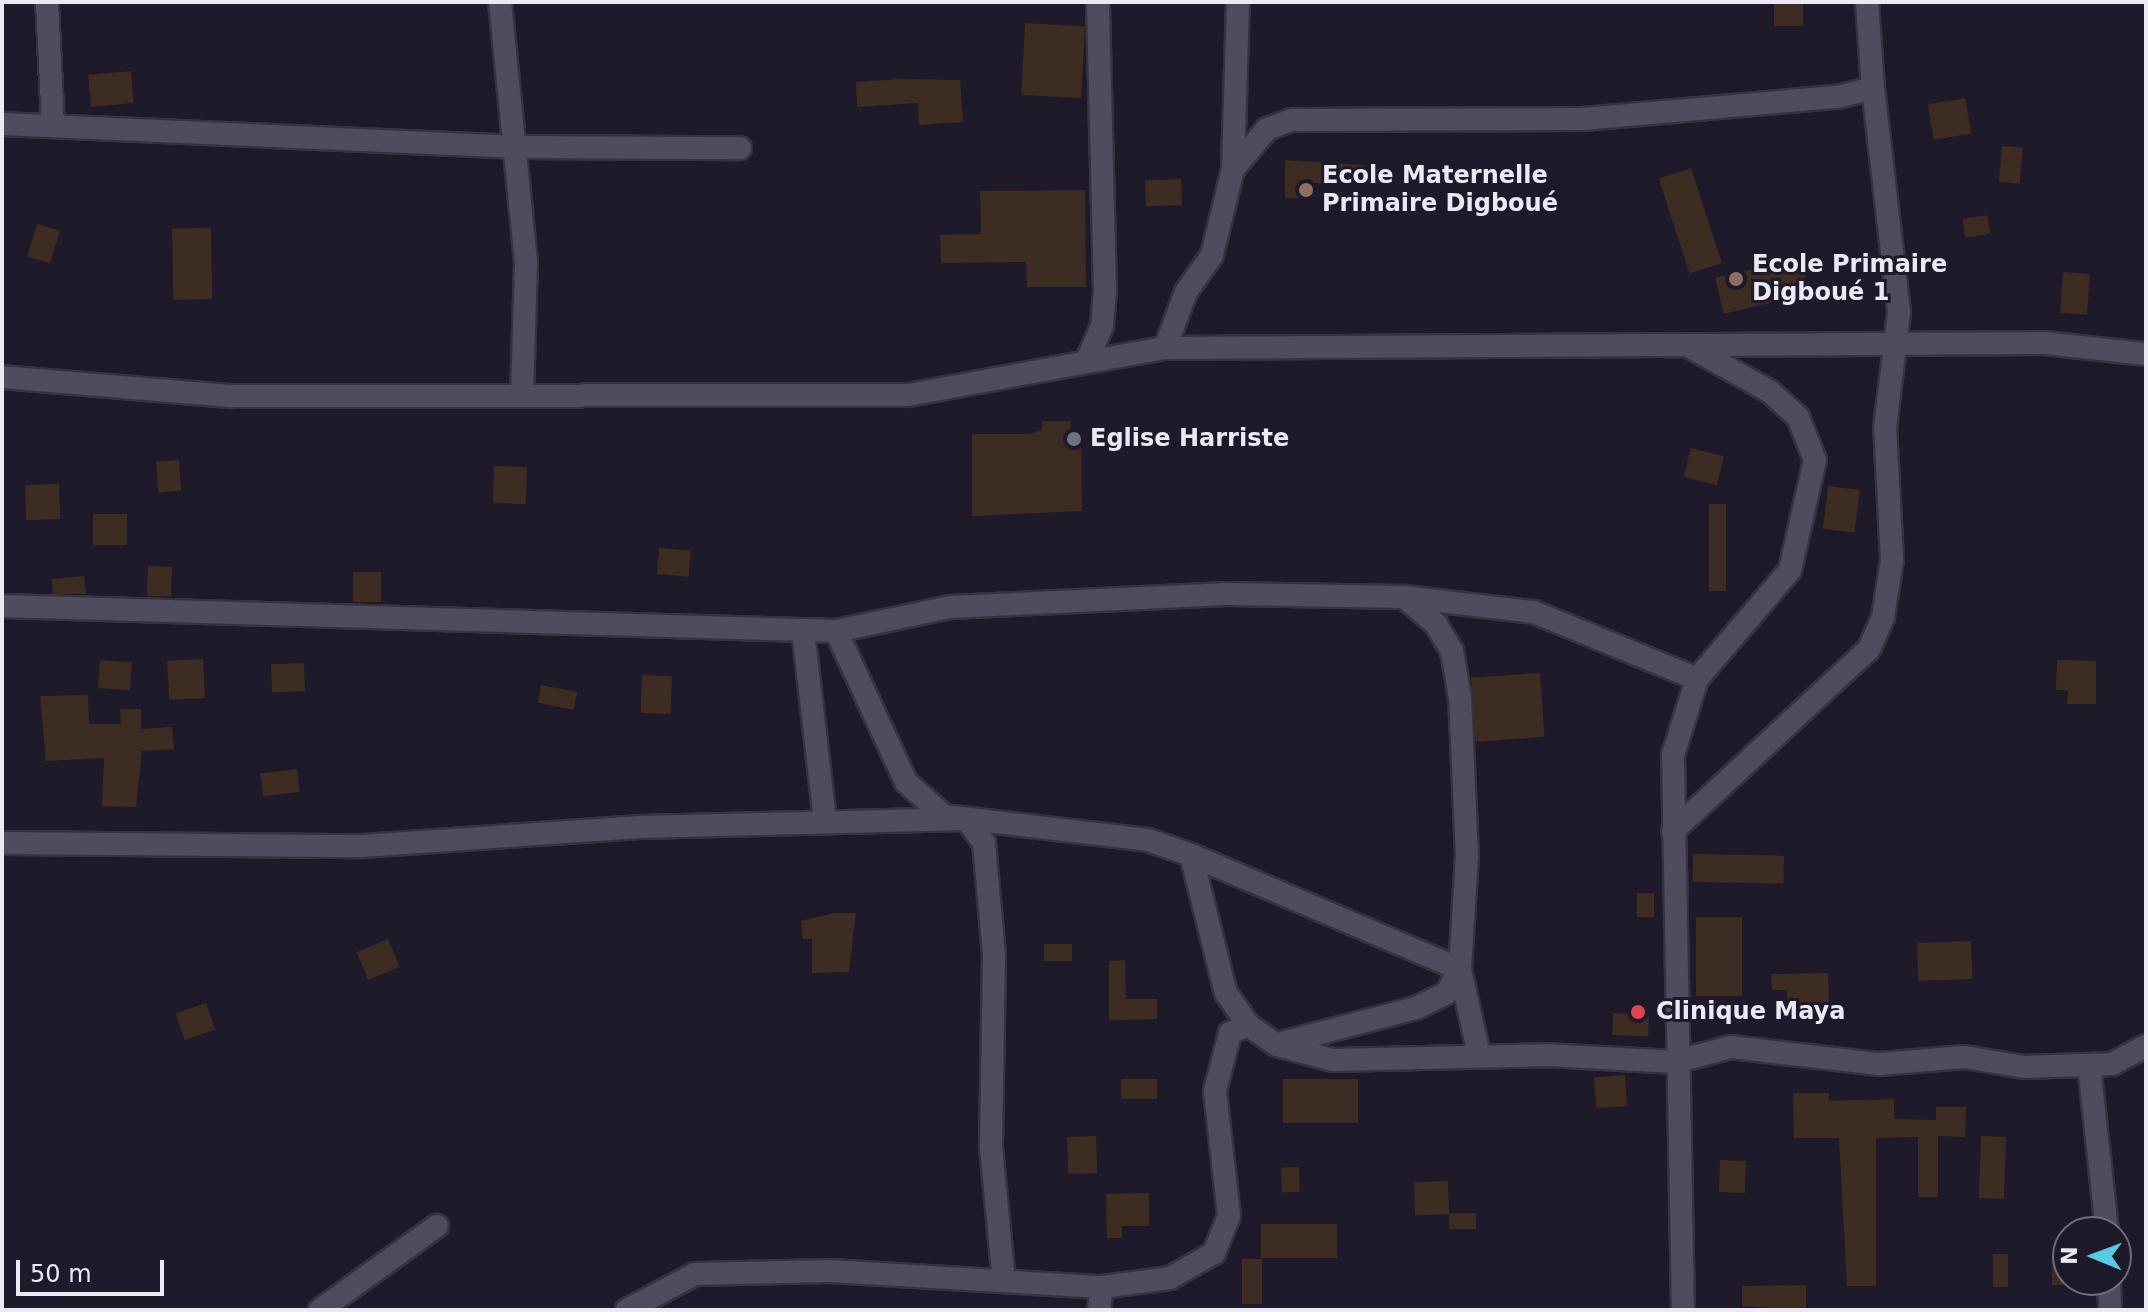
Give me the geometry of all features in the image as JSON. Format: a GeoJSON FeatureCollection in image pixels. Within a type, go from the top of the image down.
{"type":"FeatureCollection","features":[{"type":"Feature","properties":{"kind":"street"},"geometry":{"type":"LineString","coordinates":[[47,2],[53,125]]}},
{"type":"Feature","properties":{"kind":"street"},"geometry":{"type":"LineString","coordinates":[[500,2],[517,147],[526,262],[522,396]]}},
{"type":"Feature","properties":{"kind":"street"},"geometry":{"type":"LineString","coordinates":[[1087,360],[1102,326],[1105,292],[1098,2]]}},
{"type":"Feature","properties":{"kind":"street"},"geometry":{"type":"LineString","coordinates":[[1165,348],[1186,292],[1212,255],[1233,169],[1238,2]]}},
{"type":"Feature","properties":{"kind":"street"},"geometry":{"type":"LineString","coordinates":[[1673,831],[1704,810],[1877,638],[1892,560],[1885,428],[1895,344],[1897,265],[1873,88],[1867,2]]}},
{"type":"Feature","properties":{"kind":"street"},"geometry":{"type":"LineString","coordinates":[[1233,169],[1267,129],[1292,120],[1726,112],[1873,88]]}},
{"type":"Feature","properties":{"kind":"street"},"geometry":{"type":"LineString","coordinates":[[2,124],[517,147],[740,148]]}},
{"type":"Feature","properties":{"kind":"street"},"geometry":{"type":"LineString","coordinates":[[2,377],[230,396],[908,395],[999,384],[1087,360],[1165,348],[2044,343],[2146,354]]}},
{"type":"Feature","properties":{"kind":"street"},"geometry":{"type":"LineString","coordinates":[[1683,1310],[1675,1062],[1681,1001],[1673,831],[1673,755],[1697,679],[1790,570],[1815,460],[1798,417],[1769,391],[1687,345]]}},
{"type":"Feature","properties":{"kind":"street"},"geometry":{"type":"LineString","coordinates":[[2,606],[836,631],[951,607],[1227,594],[1404,597],[1534,612],[1697,679]]}},
{"type":"Feature","properties":{"kind":"street"},"geometry":{"type":"LineString","coordinates":[[1404,597],[1436,624],[1452,651],[1460,698],[1467,856],[1460,969],[1479,1055]]}},
{"type":"Feature","properties":{"kind":"street"},"geometry":{"type":"LineString","coordinates":[[803,630],[825,819]]}},
{"type":"Feature","properties":{"kind":"street"},"geometry":{"type":"LineString","coordinates":[[836,631],[906,782],[944,816],[1148,840],[1191,855],[1460,969]]}},
{"type":"Feature","properties":{"kind":"street"},"geometry":{"type":"LineString","coordinates":[[2,843],[362,846],[825,819],[966,819]]}},
{"type":"Feature","properties":{"kind":"street"},"geometry":{"type":"LineString","coordinates":[[966,819],[984,843],[994,955],[991,1147],[1004,1281]]}},
{"type":"Feature","properties":{"kind":"street"},"geometry":{"type":"LineString","coordinates":[[1191,855],[1205,887],[1209,945],[1226,993],[1248,1025],[1277,1045],[1333,1060],[1479,1055],[1675,1062],[1731,1047],[1879,1064],[1965,1057],[2024,1067],[2112,1064],[2146,1046]]}},
{"type":"Feature","properties":{"kind":"street"},"geometry":{"type":"LineString","coordinates":[[1277,1045],[1416,1008],[1447,993],[1460,969]]}},
{"type":"Feature","properties":{"kind":"street"},"geometry":{"type":"LineString","coordinates":[[627,1310],[695,1274],[830,1271],[1102,1287],[1170,1278],[1214,1253],[1229,1216],[1215,1091],[1230,1033],[1248,1025]]}},
{"type":"Feature","properties":{"kind":"street"},"geometry":{"type":"LineString","coordinates":[[2089,1065],[2105,1216]]}},
{"type":"Feature","properties":{"kind":"street"},"geometry":{"type":"LineString","coordinates":[[320,1310],[437,1226]]}},
{"type":"Feature","properties":{"kind":"street"},"geometry":{"type":"LineString","coordinates":[[1099,1310],[1102,1287]]}},
{"type":"Feature","properties":{"kind":"building"},"geometry":{"type":"Polygon","coordinates":[[[1774,2],[1803,2],[1803,26],[1774,26],[1774,2]]]}},
{"type":"Feature","properties":{"kind":"building"},"geometry":{"type":"Polygon","coordinates":[[[1025,23],[1085,26],[1081,98],[1021,95],[1025,23]]]}},
{"type":"Feature","properties":{"kind":"building"},"geometry":{"type":"Polygon","coordinates":[[[131,71],[134,103],[91,107],[88,75],[131,71]]]}},
{"type":"Feature","properties":{"kind":"building"},"geometry":{"type":"Polygon","coordinates":[[[960,80],[963,122],[919,125],[918,103],[857,107],[856,82],[960,80]]]}},
{"type":"Feature","properties":{"kind":"building"},"geometry":{"type":"Polygon","coordinates":[[[1965,98],[1971,133],[1934,140],[1928,105],[1965,98]]]}},
{"type":"Feature","properties":{"kind":"building"},"geometry":{"type":"Polygon","coordinates":[[[2002,146],[2023,148],[2020,184],[1999,182],[2002,146]]]}},
{"type":"Feature","properties":{"kind":"building"},"geometry":{"type":"Polygon","coordinates":[[[1285,160],[1365,165],[1365,184],[1313,183],[1312,199],[1285,198],[1285,160]]]}},
{"type":"Feature","properties":{"kind":"building"},"geometry":{"type":"Polygon","coordinates":[[[1691,168],[1722,263],[1690,274],[1659,179],[1691,168]]]}},
{"type":"Feature","properties":{"kind":"building"},"geometry":{"type":"Polygon","coordinates":[[[1181,179],[1182,205],[1146,206],[1145,180],[1181,179]]]}},
{"type":"Feature","properties":{"kind":"building"},"geometry":{"type":"Polygon","coordinates":[[[1085,190],[1086,287],[1027,287],[1026,262],[941,263],[940,235],[981,234],[980,191],[1085,190]]]}},
{"type":"Feature","properties":{"kind":"building"},"geometry":{"type":"Polygon","coordinates":[[[1987,215],[1990,234],[1965,238],[1962,219],[1987,215]]]}},
{"type":"Feature","properties":{"kind":"building"},"geometry":{"type":"Polygon","coordinates":[[[37,224],[60,231],[50,264],[27,257],[37,224]]]}},
{"type":"Feature","properties":{"kind":"building"},"geometry":{"type":"Polygon","coordinates":[[[211,228],[212,299],[173,300],[172,229],[211,228]]]}},
{"type":"Feature","properties":{"kind":"building"},"geometry":{"type":"Polygon","coordinates":[[[1801,258],[1809,294],[1724,314],[1715,278],[1801,258]]]}},
{"type":"Feature","properties":{"kind":"building"},"geometry":{"type":"Polygon","coordinates":[[[2063,272],[2090,274],[2087,315],[2060,313],[2063,272]]]}},
{"type":"Feature","properties":{"kind":"building"},"geometry":{"type":"Polygon","coordinates":[[[1042,421],[1071,421],[1071,430],[1081,430],[1082,511],[972,516],[972,434],[1029,434],[1042,430],[1042,421]]]}},
{"type":"Feature","properties":{"kind":"building"},"geometry":{"type":"Polygon","coordinates":[[[1691,448],[1724,456],[1717,485],[1684,477],[1691,448]]]}},
{"type":"Feature","properties":{"kind":"building"},"geometry":{"type":"Polygon","coordinates":[[[179,460],[181,491],[158,493],[156,462],[179,460]]]}},
{"type":"Feature","properties":{"kind":"building"},"geometry":{"type":"Polygon","coordinates":[[[494,466],[527,467],[526,504],[493,503],[494,466]]]}},
{"type":"Feature","properties":{"kind":"building"},"geometry":{"type":"Polygon","coordinates":[[[59,484],[60,519],[26,520],[25,485],[59,484]]]}},
{"type":"Feature","properties":{"kind":"building"},"geometry":{"type":"Polygon","coordinates":[[[1828,486],[1860,490],[1855,533],[1823,529],[1828,486]]]}},
{"type":"Feature","properties":{"kind":"building"},"geometry":{"type":"Polygon","coordinates":[[[1709,504],[1726,504],[1726,591],[1709,591],[1709,504]]]}},
{"type":"Feature","properties":{"kind":"building"},"geometry":{"type":"Polygon","coordinates":[[[93,514],[127,514],[127,545],[93,545],[93,514]]]}},
{"type":"Feature","properties":{"kind":"building"},"geometry":{"type":"Polygon","coordinates":[[[659,548],[691,551],[689,577],[657,574],[659,548]]]}},
{"type":"Feature","properties":{"kind":"building"},"geometry":{"type":"Polygon","coordinates":[[[148,566],[172,567],[171,597],[147,596],[148,566]]]}},
{"type":"Feature","properties":{"kind":"building"},"geometry":{"type":"Polygon","coordinates":[[[353,572],[381,572],[381,602],[353,602],[353,572]]]}},
{"type":"Feature","properties":{"kind":"building"},"geometry":{"type":"Polygon","coordinates":[[[84,576],[86,594],[53,594],[52,579],[84,576]]]}},
{"type":"Feature","properties":{"kind":"building"},"geometry":{"type":"Polygon","coordinates":[[[203,659],[205,698],[169,700],[167,661],[203,659]]]}},
{"type":"Feature","properties":{"kind":"building"},"geometry":{"type":"Polygon","coordinates":[[[100,660],[132,662],[130,690],[98,688],[100,660]]]}},
{"type":"Feature","properties":{"kind":"building"},"geometry":{"type":"Polygon","coordinates":[[[2057,660],[2096,661],[2096,704],[2067,704],[2068,690],[2056,690],[2057,660]]]}},
{"type":"Feature","properties":{"kind":"building"},"geometry":{"type":"Polygon","coordinates":[[[304,663],[305,691],[272,692],[271,664],[304,663]]]}},
{"type":"Feature","properties":{"kind":"building"},"geometry":{"type":"Polygon","coordinates":[[[1540,673],[1544,737],[1476,742],[1471,678],[1540,673]]]}},
{"type":"Feature","properties":{"kind":"building"},"geometry":{"type":"Polygon","coordinates":[[[642,675],[672,676],[671,714],[641,713],[642,675]]]}},
{"type":"Feature","properties":{"kind":"building"},"geometry":{"type":"Polygon","coordinates":[[[541,685],[577,692],[574,710],[538,703],[541,685]]]}},
{"type":"Feature","properties":{"kind":"building"},"geometry":{"type":"Polygon","coordinates":[[[88,695],[89,724],[121,724],[120,709],[141,709],[141,729],[172,727],[174,749],[142,751],[136,807],[102,806],[104,758],[46,761],[40,696],[88,695]]]}},
{"type":"Feature","properties":{"kind":"building"},"geometry":{"type":"Polygon","coordinates":[[[297,769],[300,792],[263,796],[260,774],[297,769]]]}},
{"type":"Feature","properties":{"kind":"building"},"geometry":{"type":"Polygon","coordinates":[[[1693,854],[1784,856],[1783,884],[1693,882],[1693,854]]]}},
{"type":"Feature","properties":{"kind":"building"},"geometry":{"type":"Polygon","coordinates":[[[1637,893],[1654,893],[1654,917],[1637,917],[1637,893]]]}},
{"type":"Feature","properties":{"kind":"building"},"geometry":{"type":"Polygon","coordinates":[[[834,913],[856,913],[849,972],[812,973],[812,939],[803,939],[801,921],[834,913]]]}},
{"type":"Feature","properties":{"kind":"building"},"geometry":{"type":"Polygon","coordinates":[[[1696,917],[1742,917],[1742,996],[1696,996],[1696,917]]]}},
{"type":"Feature","properties":{"kind":"building"},"geometry":{"type":"Polygon","coordinates":[[[388,939],[400,967],[368,980],[357,952],[388,939]]]}},
{"type":"Feature","properties":{"kind":"building"},"geometry":{"type":"Polygon","coordinates":[[[1971,941],[1972,979],[1918,981],[1917,943],[1971,941]]]}},
{"type":"Feature","properties":{"kind":"building"},"geometry":{"type":"Polygon","coordinates":[[[1044,944],[1072,944],[1072,961],[1044,961],[1044,944]]]}},
{"type":"Feature","properties":{"kind":"building"},"geometry":{"type":"Polygon","coordinates":[[[1125,960],[1126,999],[1157,999],[1157,1019],[1109,1020],[1109,961],[1125,960]]]}},
{"type":"Feature","properties":{"kind":"building"},"geometry":{"type":"Polygon","coordinates":[[[1828,973],[1829,1013],[1787,1014],[1787,990],[1772,990],[1771,974],[1828,973]]]}},
{"type":"Feature","properties":{"kind":"building"},"geometry":{"type":"Polygon","coordinates":[[[206,1003],[215,1029],[185,1040],[176,1013],[206,1003]]]}},
{"type":"Feature","properties":{"kind":"building"},"geometry":{"type":"Polygon","coordinates":[[[1613,1013],[1649,1014],[1648,1036],[1612,1035],[1613,1013]]]}},
{"type":"Feature","properties":{"kind":"building"},"geometry":{"type":"Polygon","coordinates":[[[1625,1075],[1627,1106],[1596,1108],[1594,1077],[1625,1075]]]}},
{"type":"Feature","properties":{"kind":"building"},"geometry":{"type":"Polygon","coordinates":[[[1121,1079],[1157,1079],[1157,1099],[1121,1099],[1121,1079]]]}},
{"type":"Feature","properties":{"kind":"building"},"geometry":{"type":"Polygon","coordinates":[[[1283,1079],[1358,1079],[1358,1123],[1283,1123],[1283,1079]]]}},
{"type":"Feature","properties":{"kind":"building"},"geometry":{"type":"Polygon","coordinates":[[[1793,1093],[1829,1093],[1829,1101],[1894,1099],[1894,1119],[1936,1120],[1936,1107],[1966,1107],[1965,1137],[1938,1136],[1938,1197],[1918,1197],[1918,1137],[1876,1138],[1876,1286],[1847,1286],[1839,1138],[1794,1138],[1793,1093]]]}},
{"type":"Feature","properties":{"kind":"building"},"geometry":{"type":"Polygon","coordinates":[[[1096,1136],[1097,1173],[1068,1174],[1067,1137],[1096,1136]]]}},
{"type":"Feature","properties":{"kind":"building"},"geometry":{"type":"Polygon","coordinates":[[[1981,1136],[2006,1137],[2004,1199],[1979,1198],[1981,1136]]]}},
{"type":"Feature","properties":{"kind":"building"},"geometry":{"type":"Polygon","coordinates":[[[1720,1160],[1746,1161],[1745,1193],[1719,1192],[1720,1160]]]}},
{"type":"Feature","properties":{"kind":"building"},"geometry":{"type":"Polygon","coordinates":[[[1299,1167],[1300,1192],[1282,1193],[1281,1168],[1299,1167]]]}},
{"type":"Feature","properties":{"kind":"building"},"geometry":{"type":"Polygon","coordinates":[[[1448,1181],[1449,1214],[1415,1215],[1414,1182],[1448,1181]]]}},
{"type":"Feature","properties":{"kind":"building"},"geometry":{"type":"Polygon","coordinates":[[[1149,1193],[1149,1226],[1122,1226],[1122,1238],[1107,1238],[1106,1194],[1149,1193]]]}},
{"type":"Feature","properties":{"kind":"building"},"geometry":{"type":"Polygon","coordinates":[[[1449,1213],[1476,1213],[1476,1229],[1449,1229],[1449,1213]]]}},
{"type":"Feature","properties":{"kind":"building"},"geometry":{"type":"Polygon","coordinates":[[[1261,1224],[1337,1224],[1337,1258],[1261,1258],[1261,1224]]]}},
{"type":"Feature","properties":{"kind":"building"},"geometry":{"type":"Polygon","coordinates":[[[1993,1254],[2008,1254],[2008,1287],[1993,1287],[1993,1254]]]}},
{"type":"Feature","properties":{"kind":"building"},"geometry":{"type":"Polygon","coordinates":[[[1242,1259],[1262,1259],[1262,1304],[1242,1304],[1242,1259]]]}},
{"type":"Feature","properties":{"kind":"building"},"geometry":{"type":"Polygon","coordinates":[[[1806,1285],[1806,1310],[1742,1306],[1742,1286],[1806,1285]]]}},
{"type":"Feature","properties":{"kind":"place","name":"Ecole Maternelle Primaire Digboué"},"geometry":{"type":"Point","coordinates":[1306,190]}},
{"type":"Feature","properties":{"kind":"place","name":"Ecole Primaire Digboué 1"},"geometry":{"type":"Point","coordinates":[1736,279]}},
{"type":"Feature","properties":{"kind":"place","name":"Eglise Harriste"},"geometry":{"type":"Point","coordinates":[1074,439]}},
{"type":"Feature","properties":{"kind":"place","name":"Clinique Maya"},"geometry":{"type":"Point","coordinates":[1638,1012]}}]}
